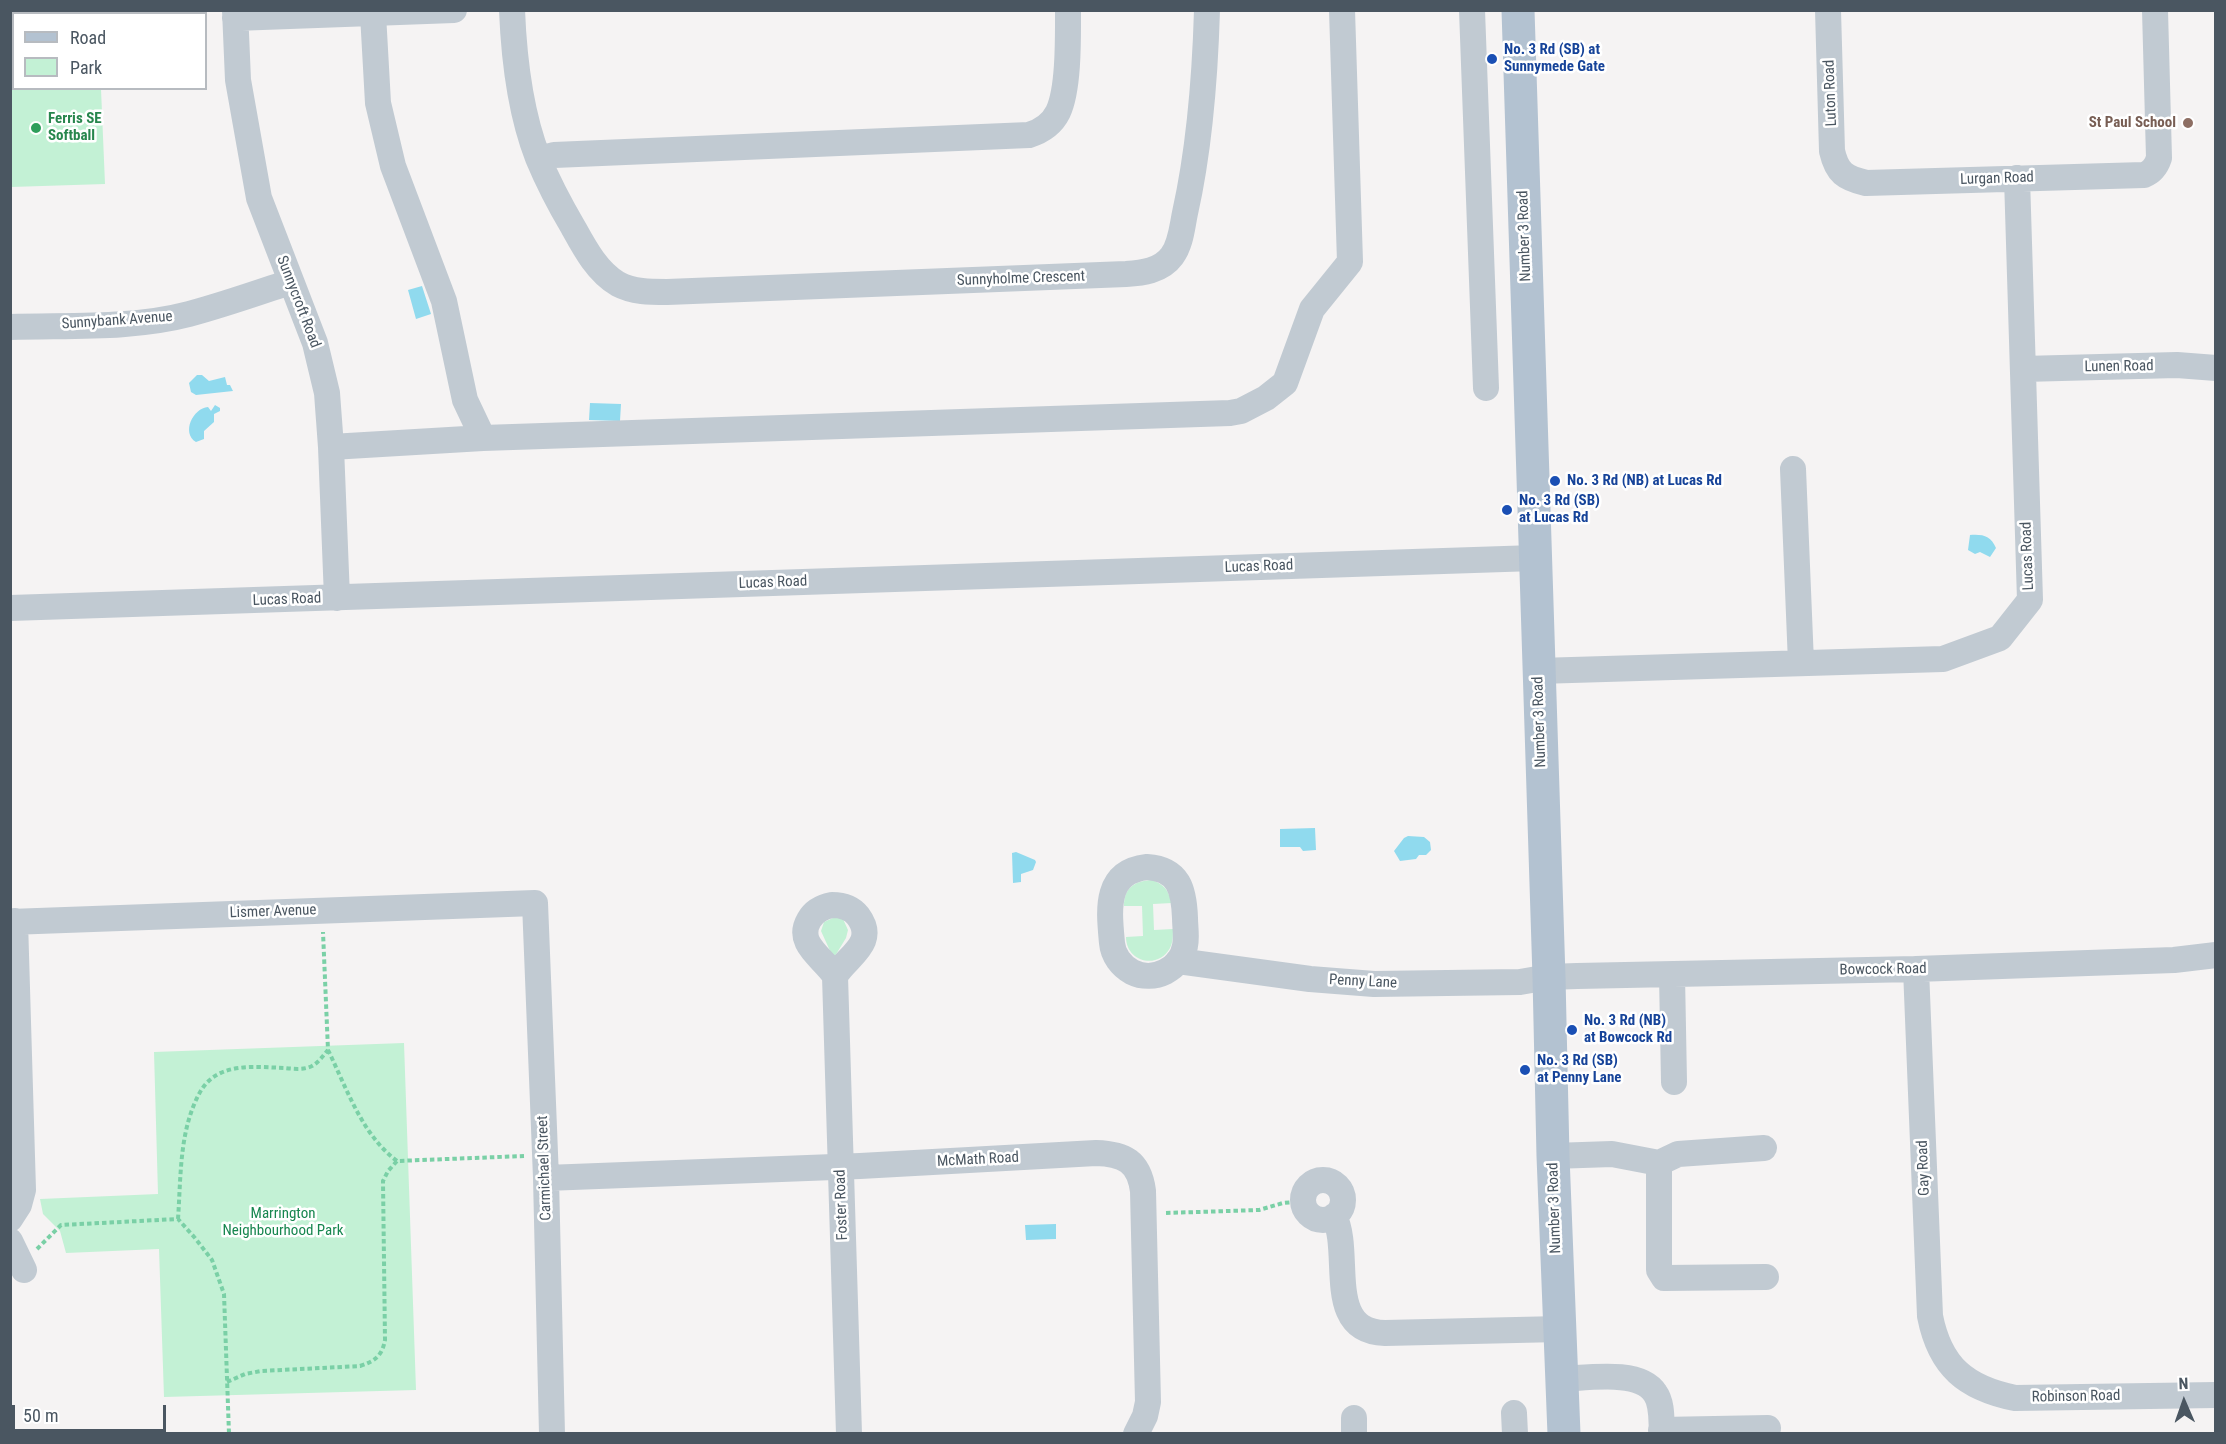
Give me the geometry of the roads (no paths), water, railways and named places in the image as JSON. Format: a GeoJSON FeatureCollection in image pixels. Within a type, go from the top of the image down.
{"type":"FeatureCollection","features":[{"type":"Feature","properties":{"kind":"main road","name":"Number 3 Road"},"geometry":{"type":"LineString","coordinates":[[1518,10],[1553,1156],[1564,1434]]}},
{"type":"Feature","properties":{"kind":"street"},"geometry":{"type":"LineString","coordinates":[[235,14],[373,14],[453,10]]}},
{"type":"Feature","properties":{"kind":"street","name":"Sunnyholme Crescent"},"geometry":{"type":"LineString","coordinates":[[512,10],[515,60],[528,128],[539,159],[563,210],[591,257],[614,288],[667,292],[1126,274],[1158,268],[1166,263],[1177,246],[1188,200],[1200,119],[1207,10]]}},
{"type":"Feature","properties":{"kind":"street"},"geometry":{"type":"LineString","coordinates":[[539,159],[554,155],[1029,135],[1048,125],[1060,107],[1066,67],[1068,10]]}},
{"type":"Feature","properties":{"kind":"street"},"geometry":{"type":"LineString","coordinates":[[331,447],[483,438],[1230,413],[1247,408],[1266,398],[1285,382],[1312,309],[1350,262],[1342,10]]}},
{"type":"Feature","properties":{"kind":"street"},"geometry":{"type":"LineString","coordinates":[[1472,10],[1486,388]]}},
{"type":"Feature","properties":{"kind":"street","name":"Luton Road"},"geometry":{"type":"LineString","coordinates":[[1828,10],[1833,151],[1835,163],[1841,173]]}},
{"type":"Feature","properties":{"kind":"street","name":"Lurgan Road"},"geometry":{"type":"LineString","coordinates":[[1841,173],[1851,180],[1866,183],[2150,173],[2158,158],[2155,10]]}},
{"type":"Feature","properties":{"kind":"street","name":"Sunnycroft Road"},"geometry":{"type":"LineString","coordinates":[[235,14],[238,80],[259,198],[315,343],[323,370],[329,407],[337,598]]}},
{"type":"Feature","properties":{"kind":"street"},"geometry":{"type":"LineString","coordinates":[[373,14],[378,103],[393,166],[444,301],[465,400],[483,438]]}},
{"type":"Feature","properties":{"kind":"street","name":"Lucas Road"},"geometry":{"type":"LineString","coordinates":[[1538,671],[1943,659],[2000,638],[2030,600],[2017,178]]}},
{"type":"Feature","properties":{"kind":"street","name":"Sunnybank Avenue"},"geometry":{"type":"LineString","coordinates":[[10,327],[124,324],[158,320],[189,314],[290,282]]}},
{"type":"Feature","properties":{"kind":"street","name":"Lunen Road"},"geometry":{"type":"LineString","coordinates":[[2023,369],[2176,365],[2216,368]]}},
{"type":"Feature","properties":{"kind":"street"},"geometry":{"type":"LineString","coordinates":[[1793,468],[1801,663]]}},
{"type":"Feature","properties":{"kind":"street","name":"Lucas Road"},"geometry":{"type":"LineString","coordinates":[[10,608],[1536,558]]}},
{"type":"Feature","properties":{"kind":"street","name":"Lismer Avenue"},"geometry":{"type":"LineString","coordinates":[[13,922],[535,903]]}},
{"type":"Feature","properties":{"kind":"street","name":"Carmichael Street"},"geometry":{"type":"LineString","coordinates":[[535,903],[552,1434]]}},
{"type":"Feature","properties":{"kind":"street"},"geometry":{"type":"LineString","coordinates":[[10,1220],[19,1205],[22,1190],[13,922]]}},
{"type":"Feature","properties":{"kind":"street","name":"Bowcock Road"},"geometry":{"type":"LineString","coordinates":[[1549,977],[1916,969],[2174,960],[2216,955]]}},
{"type":"Feature","properties":{"kind":"street","name":"Penny Lane"},"geometry":{"type":"LineString","coordinates":[[1178,961],[1310,979],[1374,984],[1520,982],[1549,977]]}},
{"type":"Feature","properties":{"kind":"street","name":"Gay Road"},"geometry":{"type":"LineString","coordinates":[[1916,969],[1930,1316],[1939,1349],[1948,1362]]}},
{"type":"Feature","properties":{"kind":"street"},"geometry":{"type":"LineString","coordinates":[[1672,975],[1674,1082]]}},
{"type":"Feature","properties":{"kind":"street","name":"Foster Road"},"geometry":{"type":"LineString","coordinates":[[835,976],[849,1434]]}},
{"type":"Feature","properties":{"kind":"street"},"geometry":{"type":"LineString","coordinates":[[1553,1156],[1612,1154],[1659,1163],[1678,1154],[1764,1148]]}},
{"type":"Feature","properties":{"kind":"street","name":"McMath Road"},"geometry":{"type":"LineString","coordinates":[[545,1167],[840,1167],[1110,1154],[1125,1159],[1138,1170],[1142,1182],[1144,1213],[1149,1402],[1136,1434]]}},
{"type":"Feature","properties":{"kind":"street"},"geometry":{"type":"LineString","coordinates":[[1659,1163],[1659,1270],[1664,1278],[1766,1277]]}},
{"type":"Feature","properties":{"kind":"street"},"geometry":{"type":"LineString","coordinates":[[1304,1201],[1306,1190],[1312,1184],[1325,1180],[1334,1184],[1340,1191],[1343,1200],[1334,1216],[1341,1235],[1345,1303],[1350,1314],[1366,1330],[1384,1333],[1560,1329]]}},
{"type":"Feature","properties":{"kind":"street"},"geometry":{"type":"LineString","coordinates":[[10,1241],[23,1267]]}},
{"type":"Feature","properties":{"kind":"street","name":"Robinson Road"},"geometry":{"type":"LineString","coordinates":[[1948,1362],[1960,1375],[1975,1385],[1994,1394],[2015,1398],[2216,1395]]}},
{"type":"Feature","properties":{"kind":"street"},"geometry":{"type":"LineString","coordinates":[[1562,1379],[1623,1377],[1648,1385],[1656,1393],[1660,1406],[1661,1432],[1768,1428]]}},
{"type":"Feature","properties":{"kind":"water"},"geometry":{"type":"Polygon","coordinates":[[[422,286],[431,314],[416,319],[408,290],[422,286]]]}},
{"type":"Feature","properties":{"kind":"water"},"geometry":{"type":"Polygon","coordinates":[[[197,375],[202,375],[209,381],[225,377],[227,385],[230,385],[233,391],[196,395],[191,392],[189,383],[197,375]]]}},
{"type":"Feature","properties":{"kind":"water"},"geometry":{"type":"Polygon","coordinates":[[[590,403],[621,404],[620,421],[589,420],[590,403]]]}},
{"type":"Feature","properties":{"kind":"water"},"geometry":{"type":"Polygon","coordinates":[[[215,405],[220,408],[220,411],[214,414],[214,422],[204,431],[204,439],[196,442],[189,433],[194,416],[203,408],[208,407],[211,411],[215,405]]]}},
{"type":"Feature","properties":{"kind":"water"},"geometry":{"type":"Polygon","coordinates":[[[1970,535],[1983,536],[1992,541],[1996,548],[1990,557],[1968,550],[1970,535]]]}},
{"type":"Feature","properties":{"kind":"water"},"geometry":{"type":"Polygon","coordinates":[[[1315,828],[1316,850],[1303,851],[1300,847],[1280,847],[1280,829],[1315,828]]]}},
{"type":"Feature","properties":{"kind":"water"},"geometry":{"type":"Polygon","coordinates":[[[1408,836],[1424,837],[1430,842],[1431,850],[1426,855],[1419,855],[1416,859],[1400,861],[1394,851],[1408,836]]]}},
{"type":"Feature","properties":{"kind":"water"},"geometry":{"type":"Polygon","coordinates":[[[1016,852],[1036,862],[1033,870],[1021,874],[1021,882],[1013,883],[1012,853],[1016,852]]]}},
{"type":"Feature","properties":{"kind":"water"},"geometry":{"type":"Polygon","coordinates":[[[1056,1224],[1056,1239],[1026,1240],[1025,1225],[1056,1224]]]}},
{"type":"Feature","properties":{"kind":"place","name":"No. 3 Rd (SB) at Sunnymede Gate"},"geometry":{"type":"Point","coordinates":[1492,59]}},
{"type":"Feature","properties":{"kind":"place","name":"St Paul School"},"geometry":{"type":"Point","coordinates":[2188,123]}},
{"type":"Feature","properties":{"kind":"place","name":"Ferris SE Softball"},"geometry":{"type":"Point","coordinates":[36,128]}},
{"type":"Feature","properties":{"kind":"place","name":"No. 3 Rd (NB) at Lucas Rd"},"geometry":{"type":"Point","coordinates":[1555,481]}},
{"type":"Feature","properties":{"kind":"place","name":"No. 3 Rd (SB) at Lucas Rd"},"geometry":{"type":"Point","coordinates":[1507,510]}},
{"type":"Feature","properties":{"kind":"place","name":"No. 3 Rd (NB) at Bowcock Rd"},"geometry":{"type":"Point","coordinates":[1572,1030]}},
{"type":"Feature","properties":{"kind":"place","name":"No. 3 Rd (SB) at Penny Lane"},"geometry":{"type":"Point","coordinates":[1525,1070]}},
{"type":"Feature","properties":{"kind":"park label","name":"Marrington Neighbourhood Park"},"geometry":{"type":"Point","coordinates":[283,1222]}}]}
